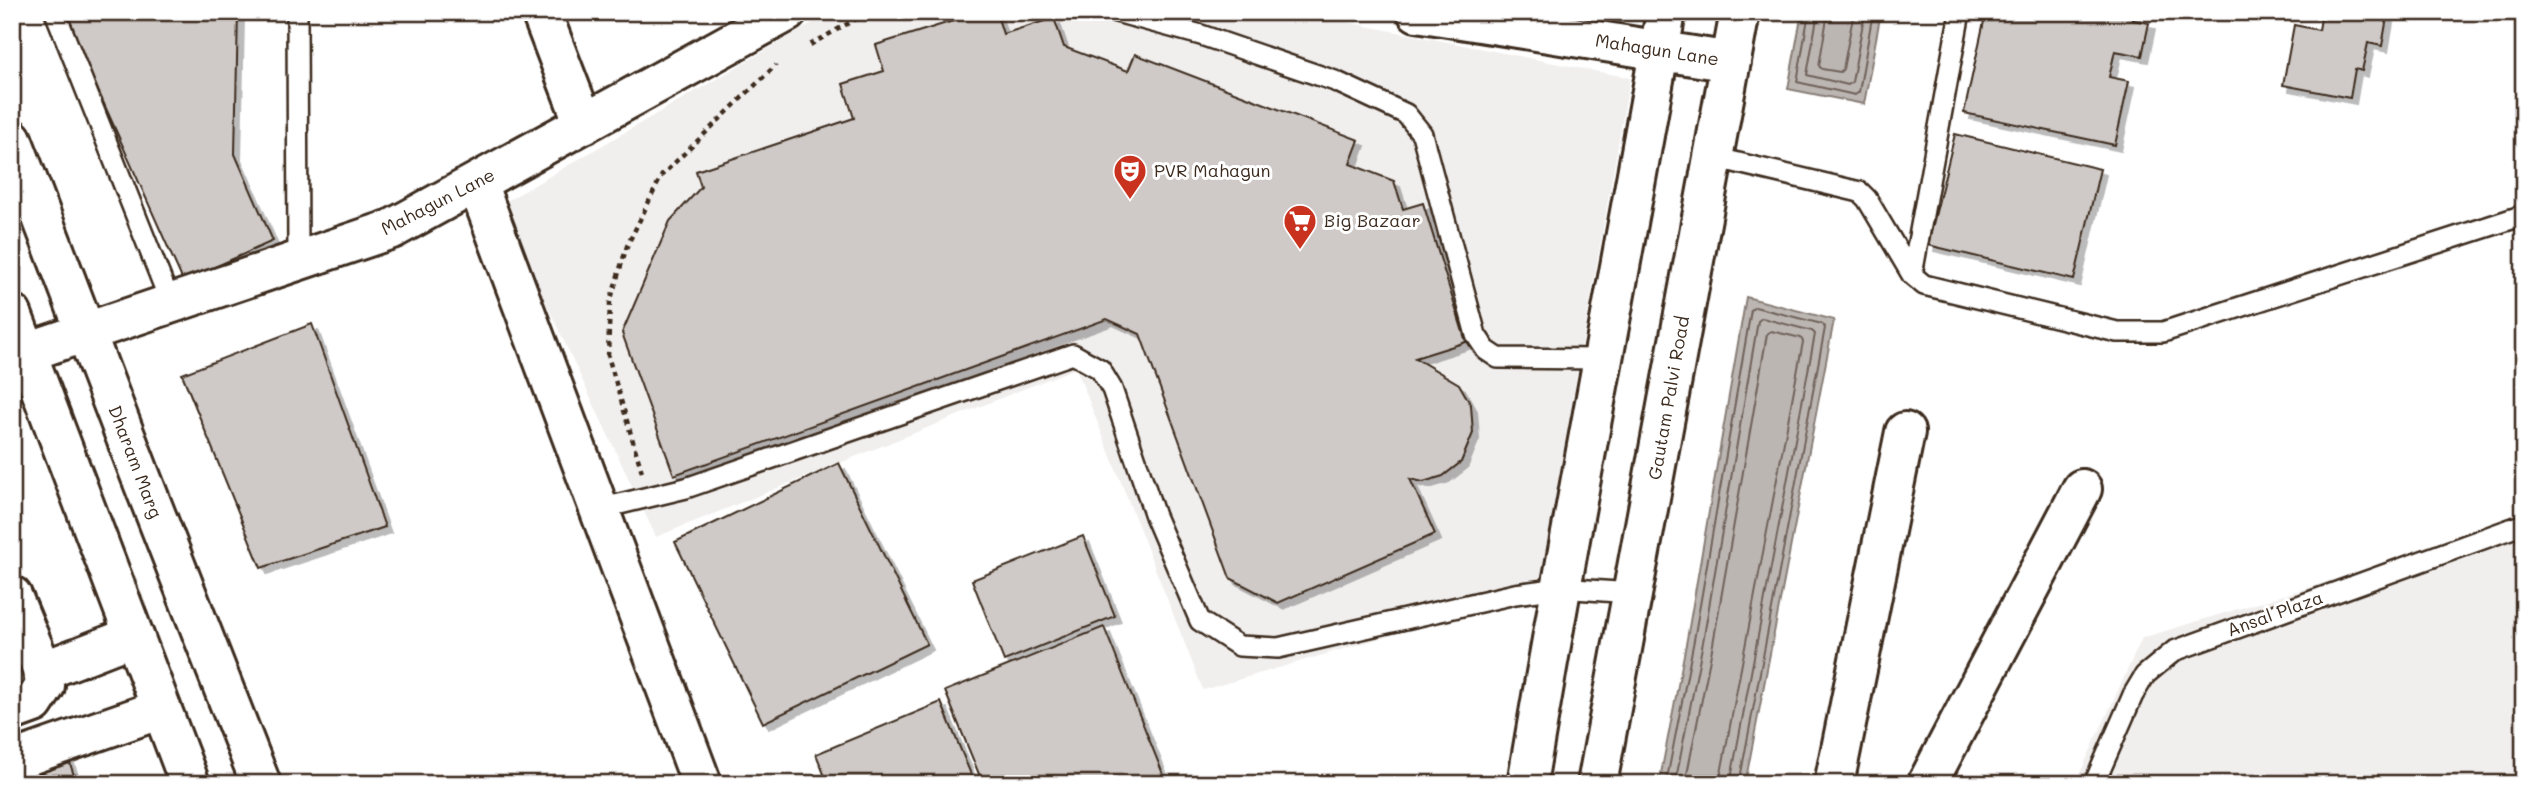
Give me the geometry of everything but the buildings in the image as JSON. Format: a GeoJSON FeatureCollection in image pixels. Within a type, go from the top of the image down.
{"type":"FeatureCollection","features":[{"type":"Feature","properties":{"kind":"street"},"geometry":{"type":"LineString","coordinates":[[541,12],[584,124]]}},
{"type":"Feature","properties":{"kind":"street","name":"Mahagun Lane"},"geometry":{"type":"LineString","coordinates":[[27,352],[393,229],[787,12]]}},
{"type":"Feature","properties":{"kind":"street","name":"Mahagun Lane"},"geometry":{"type":"LineString","coordinates":[[1417,12],[1731,62]]}},
{"type":"Feature","properties":{"kind":"street"},"geometry":{"type":"LineString","coordinates":[[1527,784],[1560,588],[1666,12]]}},
{"type":"Feature","properties":{"kind":"street","name":"Gautam Palvi Road"},"geometry":{"type":"LineString","coordinates":[[1597,784],[1740,12]]}},
{"type":"Feature","properties":{"kind":"street","name":"Dharam Marg"},"geometry":{"type":"LineString","coordinates":[[12,139],[261,784]]}},
{"type":"Feature","properties":{"kind":"street"},"geometry":{"type":"LineString","coordinates":[[477,183],[702,784]]}},
{"type":"Feature","properties":{"kind":"street"},"geometry":{"type":"LineString","coordinates":[[12,314],[190,784]]}},
{"type":"Feature","properties":{"kind":"street"},"geometry":{"type":"LineString","coordinates":[[1834,784],[1905,432]]}},
{"type":"Feature","properties":{"kind":"street"},"geometry":{"type":"LineString","coordinates":[[1927,784],[2082,489]]}},
{"type":"Feature","properties":{"kind":"street"},"geometry":{"type":"LineString","coordinates":[[12,596],[43,671],[45,686],[34,704],[12,712]]}},
{"type":"Feature","properties":{"kind":"street"},"geometry":{"type":"LineString","coordinates":[[43,671],[133,636]]}},
{"type":"Feature","properties":{"kind":"street"},"geometry":{"type":"LineString","coordinates":[[12,761],[161,709]]}},
{"type":"Feature","properties":{"kind":"lane"},"geometry":{"type":"LineString","coordinates":[[55,12],[171,304]]}},
{"type":"Feature","properties":{"kind":"lane"},"geometry":{"type":"LineString","coordinates":[[297,12],[298,260]]}},
{"type":"Feature","properties":{"kind":"lane"},"geometry":{"type":"LineString","coordinates":[[1116,12],[1201,35],[1335,81],[1406,114],[1422,134],[1476,335],[1486,350],[1498,358],[1604,359]]}},
{"type":"Feature","properties":{"kind":"lane"},"geometry":{"type":"LineString","coordinates":[[1912,275],[1960,12]]}},
{"type":"Feature","properties":{"kind":"lane"},"geometry":{"type":"LineString","coordinates":[[1713,157],[1860,192],[1867,199],[1912,275],[1924,285],[2117,332],[2163,332],[2524,215]]}},
{"type":"Feature","properties":{"kind":"lane"},"geometry":{"type":"LineString","coordinates":[[599,509],[686,488],[1073,354],[1100,369],[1112,388],[1155,516],[1200,621],[1239,646],[1278,648],[1515,594],[1560,588],[1633,593]]}},
{"type":"Feature","properties":{"kind":"lane","name":"Ansal Plaza"},"geometry":{"type":"LineString","coordinates":[[2094,784],[2133,695],[2145,675],[2174,651],[2524,524]]}},
{"type":"Feature","properties":{"kind":"path"},"geometry":{"type":"LineString","coordinates":[[799,51],[863,15],[875,12]]}},
{"type":"Feature","properties":{"kind":"path"},"geometry":{"type":"LineString","coordinates":[[649,496],[608,356],[610,302],[626,246],[662,175],[777,64]]}},
{"type":"Feature","properties":{"kind":"shaded area"},"geometry":{"type":"Polygon","coordinates":[[[831,12],[1296,12],[1630,78],[1538,592],[1203,690],[1076,368],[656,537],[500,205],[831,12]]]}},
{"type":"Feature","properties":{"kind":"shaded area"},"geometry":{"type":"Polygon","coordinates":[[[2524,522],[2524,784],[2075,784],[2142,638],[2524,522]]]}},
{"type":"Feature","properties":{"kind":"water"},"geometry":{"type":"Polygon","coordinates":[[[1802,12],[1881,12],[1864,104],[1788,89],[1802,12]]]}},
{"type":"Feature","properties":{"kind":"water"},"geometry":{"type":"Polygon","coordinates":[[[1746,297],[1834,320],[1745,784],[1659,784],[1687,639],[1746,297]]]}},
{"type":"Feature","properties":{"kind":"place","name":"PVR Mahagun"},"geometry":{"type":"Point","coordinates":[1130,201]}},
{"type":"Feature","properties":{"kind":"place","name":"Big Bazaar"},"geometry":{"type":"Point","coordinates":[1300,251]}}]}
